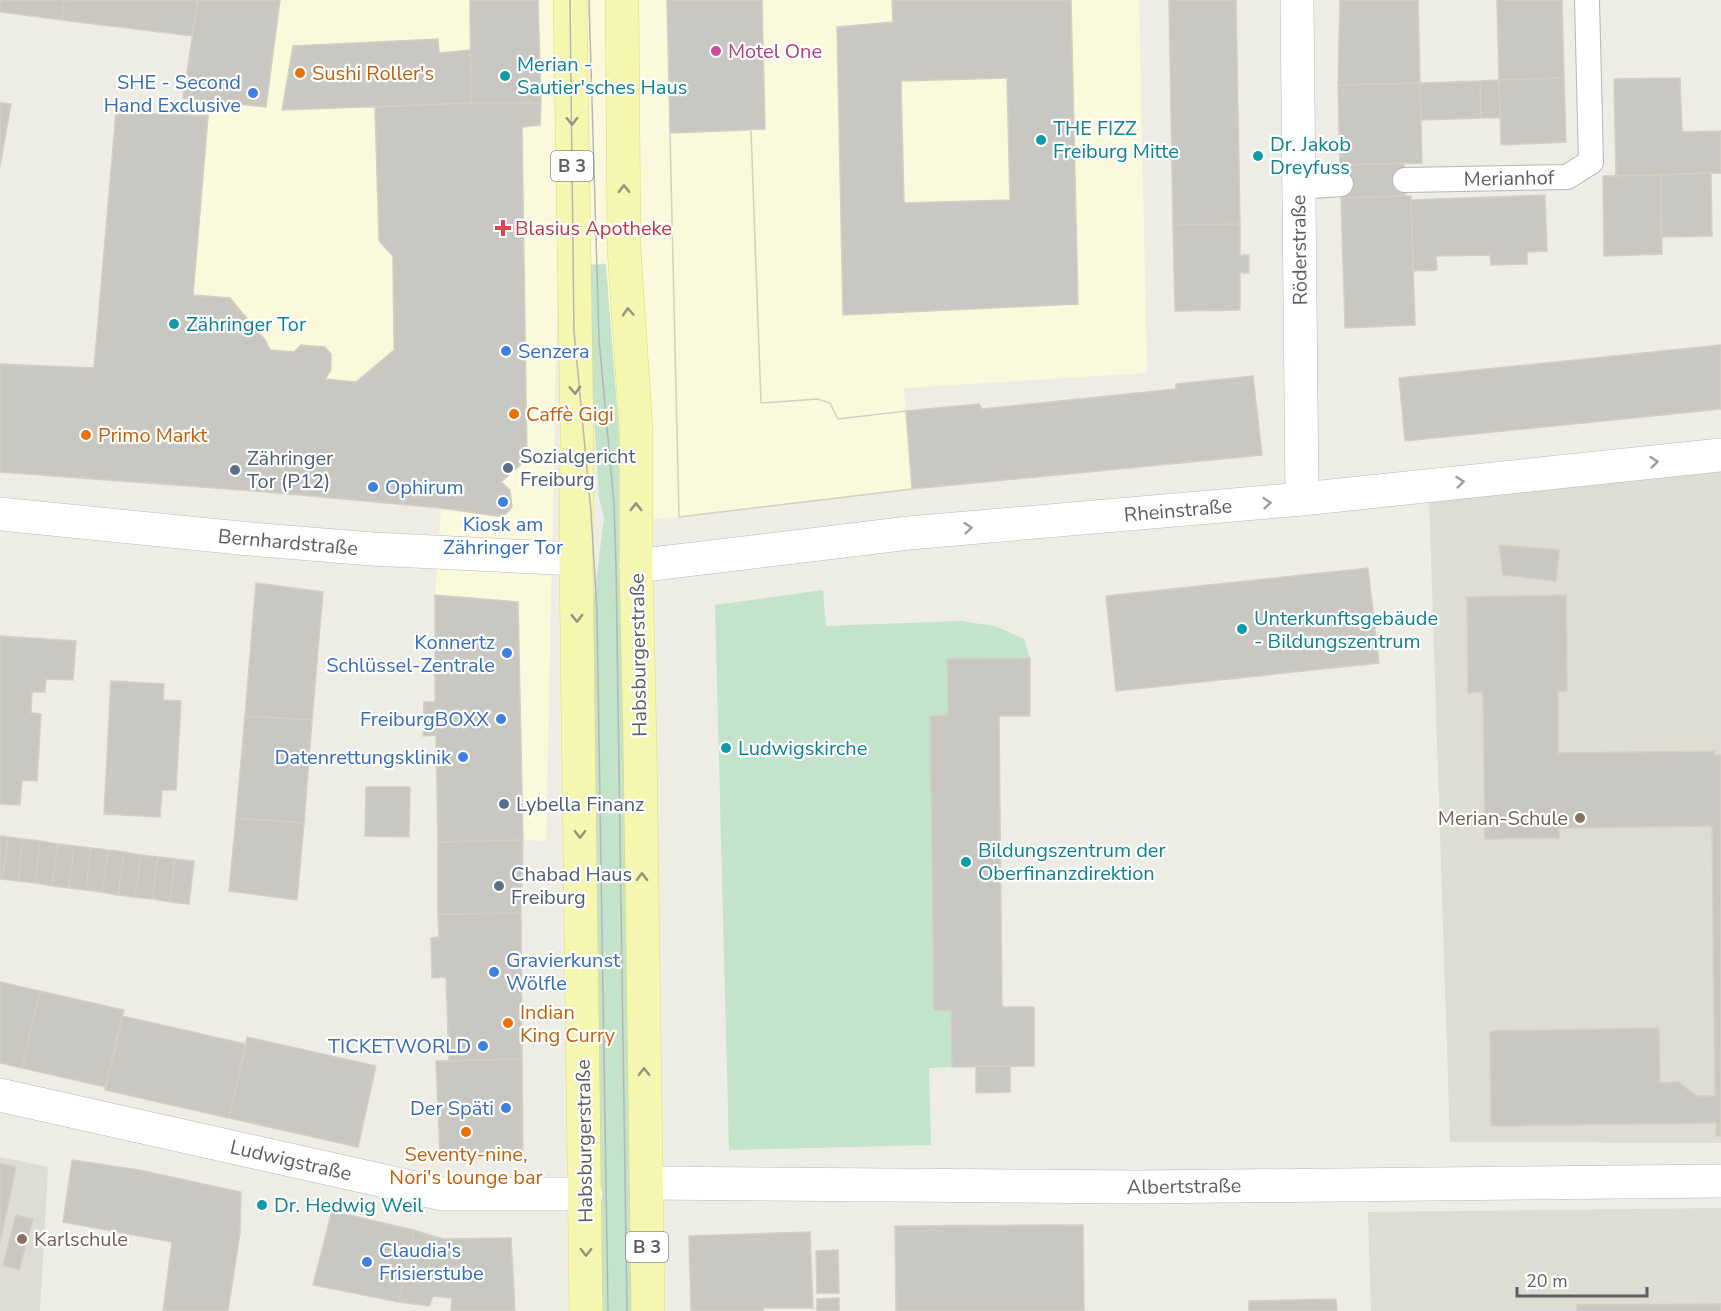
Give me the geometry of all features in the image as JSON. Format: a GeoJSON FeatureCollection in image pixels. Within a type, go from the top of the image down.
{"type":"FeatureCollection","features":[{"type":"Feature","properties":{"kind":"main road","name":"Habsburgerstraße"},"geometry":{"type":"LineString","coordinates":[[570,0],[586,1311]]}},
{"type":"Feature","properties":{"kind":"main road","name":"Habsburgerstraße"},"geometry":{"type":"LineString","coordinates":[[622,0],[624,248],[636,430],[636,566],[648,1311]]}},
{"type":"Feature","properties":{"kind":"street","name":"Röderstraße"},"geometry":{"type":"LineString","coordinates":[[1297,0],[1302,499]]}},
{"type":"Feature","properties":{"kind":"street","name":"Rheinstraße"},"geometry":{"type":"LineString","coordinates":[[636,566],[909,533],[1302,499],[1721,455]]}},
{"type":"Feature","properties":{"kind":"street","name":"Bernhardstraße"},"geometry":{"type":"LineString","coordinates":[[0,514],[350,547],[576,560]]}},
{"type":"Feature","properties":{"kind":"street","name":"Ludwigstraße"},"geometry":{"type":"LineString","coordinates":[[0,1095],[442,1194],[586,1194]]}},
{"type":"Feature","properties":{"kind":"street","name":"Albertstraße"},"geometry":{"type":"LineString","coordinates":[[646,1183],[1137,1187],[1721,1181]]}},
{"type":"Feature","properties":{"kind":"lane","name":"Merianhof"},"geometry":{"type":"LineString","coordinates":[[1405,180],[1567,177],[1591,162],[1587,0]]}},
{"type":"Feature","properties":{"kind":"lane"},"geometry":{"type":"LineString","coordinates":[[1299,187],[1341,184]]}},
{"type":"Feature","properties":{"kind":"shaded area"},"geometry":{"type":"Polygon","coordinates":[[[280,0],[1139,0],[1147,373],[904,388],[912,489],[679,517],[625,521],[605,264],[558,267],[546,841],[438,842],[436,735],[423,736],[424,702],[435,702],[435,595],[441,508],[255,491],[230,298],[193,295],[210,102],[266,107],[280,0]]]}},
{"type":"Feature","properties":{"kind":"shaded area","name":"Merian-Schule"},"geometry":{"type":"Polygon","coordinates":[[[1721,470],[1721,1143],[1450,1142],[1429,495],[1721,470]]]}},
{"type":"Feature","properties":{"kind":"shaded area","name":"Karlschule"},"geometry":{"type":"Polygon","coordinates":[[[0,1157],[48,1167],[40,1311],[0,1311],[0,1157]]]}},
{"type":"Feature","properties":{"kind":"shaded area"},"geometry":{"type":"Polygon","coordinates":[[[1721,1208],[1721,1311],[1371,1311],[1368,1212],[1721,1208]]]}},
{"type":"Feature","properties":{"kind":"green space"},"geometry":{"type":"Polygon","coordinates":[[[606,264],[625,512],[637,1311],[598,1311],[590,630],[604,518],[599,498],[585,265],[606,264]]]}},
{"type":"Feature","properties":{"kind":"green space"},"geometry":{"type":"Polygon","coordinates":[[[823,590],[826,626],[960,621],[995,626],[1024,639],[1030,658],[948,659],[948,715],[930,716],[934,1010],[951,1010],[952,1067],[929,1068],[931,1145],[729,1150],[715,605],[823,590]]]}},
{"type":"Feature","properties":{"kind":"building"},"geometry":{"type":"Polygon","coordinates":[[[0,0],[64,0],[62,20],[0,12],[0,0]]]}},
{"type":"Feature","properties":{"kind":"building"},"geometry":{"type":"Polygon","coordinates":[[[64,0],[198,0],[192,36],[62,20],[64,0]]]}},
{"type":"Feature","properties":{"kind":"building"},"geometry":{"type":"Polygon","coordinates":[[[198,0],[280,0],[266,107],[183,98],[198,0]]]}},
{"type":"Feature","properties":{"kind":"building","name":"Merian - Sautier'sches Haus"},"geometry":{"type":"Polygon","coordinates":[[[470,0],[538,0],[541,103],[471,103],[470,0]]]}},
{"type":"Feature","properties":{"kind":"building","name":"Motel One"},"geometry":{"type":"Polygon","coordinates":[[[667,0],[762,0],[765,129],[670,133],[667,0]]]}},
{"type":"Feature","properties":{"kind":"building","name":"THE FIZZ Freiburg Mitte"},"geometry":{"type":"Polygon","coordinates":[[[892,0],[1071,0],[1078,304],[843,315],[837,27],[893,22],[892,0]],[[1007,78],[901,81],[904,203],[1010,200],[1007,78]]]}},
{"type":"Feature","properties":{"kind":"building"},"geometry":{"type":"Polygon","coordinates":[[[1169,0],[1236,0],[1240,224],[1173,225],[1169,0]]]}},
{"type":"Feature","properties":{"kind":"building"},"geometry":{"type":"Polygon","coordinates":[[[1340,0],[1418,0],[1420,83],[1338,85],[1340,0]]]}},
{"type":"Feature","properties":{"kind":"building"},"geometry":{"type":"Polygon","coordinates":[[[1497,0],[1562,0],[1564,78],[1499,80],[1497,0]]]}},
{"type":"Feature","properties":{"kind":"building"},"geometry":{"type":"Polygon","coordinates":[[[438,39],[439,53],[470,50],[471,103],[282,110],[293,46],[438,39]]]}},
{"type":"Feature","properties":{"kind":"building"},"geometry":{"type":"Polygon","coordinates":[[[1564,78],[1566,142],[1501,145],[1499,80],[1564,78]]]}},
{"type":"Feature","properties":{"kind":"building"},"geometry":{"type":"Polygon","coordinates":[[[1680,78],[1682,132],[1721,131],[1721,173],[1616,176],[1614,79],[1680,78]]]}},
{"type":"Feature","properties":{"kind":"building"},"geometry":{"type":"Polygon","coordinates":[[[1499,80],[1500,118],[1481,118],[1480,81],[1499,80]]]}},
{"type":"Feature","properties":{"kind":"building"},"geometry":{"type":"Polygon","coordinates":[[[1480,81],[1481,118],[1421,120],[1420,83],[1480,81]]]}},
{"type":"Feature","properties":{"kind":"building"},"geometry":{"type":"Polygon","coordinates":[[[1420,83],[1422,163],[1340,165],[1338,85],[1420,83]]]}},
{"type":"Feature","properties":{"kind":"building"},"geometry":{"type":"Polygon","coordinates":[[[0,103],[11,104],[0,166],[0,103]]]}},
{"type":"Feature","properties":{"kind":"building","name":"Zähringer Tor"},"geometry":{"type":"Polygon","coordinates":[[[541,103],[540,125],[522,127],[527,459],[501,482],[510,490],[512,507],[503,517],[441,508],[255,491],[0,472],[0,364],[94,368],[116,112],[208,116],[193,295],[230,298],[265,340],[270,350],[294,352],[301,345],[325,347],[331,354],[331,370],[325,379],[356,382],[394,350],[393,256],[379,241],[375,107],[541,103]]]}},
{"type":"Feature","properties":{"kind":"building"},"geometry":{"type":"Polygon","coordinates":[[[751,130],[761,403],[818,399],[830,403],[838,419],[906,411],[912,489],[679,517],[670,133],[751,130]]]}},
{"type":"Feature","properties":{"kind":"building"},"geometry":{"type":"Polygon","coordinates":[[[751,130],[761,403],[818,399],[830,403],[838,419],[906,411],[912,489],[679,517],[670,133],[751,130]]]}},
{"type":"Feature","properties":{"kind":"building"},"geometry":{"type":"Polygon","coordinates":[[[1404,163],[1405,196],[1341,198],[1340,165],[1404,163]]]}},
{"type":"Feature","properties":{"kind":"building"},"geometry":{"type":"Polygon","coordinates":[[[1711,173],[1712,236],[1661,237],[1661,175],[1711,173]]]}},
{"type":"Feature","properties":{"kind":"building"},"geometry":{"type":"Polygon","coordinates":[[[1661,175],[1662,254],[1604,256],[1603,176],[1661,175]]]}},
{"type":"Feature","properties":{"kind":"building"},"geometry":{"type":"Polygon","coordinates":[[[1545,195],[1547,251],[1527,252],[1527,264],[1491,265],[1490,255],[1436,256],[1437,270],[1413,271],[1411,200],[1545,195]]]}},
{"type":"Feature","properties":{"kind":"building"},"geometry":{"type":"Polygon","coordinates":[[[1411,196],[1415,325],[1345,328],[1341,198],[1411,196]]]}},
{"type":"Feature","properties":{"kind":"building"},"geometry":{"type":"Polygon","coordinates":[[[1240,224],[1240,255],[1249,255],[1249,273],[1240,273],[1240,310],[1175,311],[1173,225],[1240,224]]]}},
{"type":"Feature","properties":{"kind":"building"},"geometry":{"type":"Polygon","coordinates":[[[1721,345],[1721,409],[1405,441],[1399,378],[1721,345]]]}},
{"type":"Feature","properties":{"kind":"building"},"geometry":{"type":"Polygon","coordinates":[[[1253,376],[1262,455],[912,489],[906,411],[979,404],[982,409],[1176,389],[1176,384],[1253,376]]]}},
{"type":"Feature","properties":{"kind":"building"},"geometry":{"type":"Polygon","coordinates":[[[1499,545],[1559,550],[1556,581],[1503,575],[1499,545]]]}},
{"type":"Feature","properties":{"kind":"building","name":"Unterkunftsgebäude - Bildungszentrum"},"geometry":{"type":"Polygon","coordinates":[[[1368,568],[1379,663],[1116,691],[1106,596],[1368,568]]]}},
{"type":"Feature","properties":{"kind":"building"},"geometry":{"type":"Polygon","coordinates":[[[256,583],[323,592],[312,720],[245,716],[256,583]]]}},
{"type":"Feature","properties":{"kind":"building"},"geometry":{"type":"Polygon","coordinates":[[[435,595],[518,602],[523,840],[438,842],[436,735],[423,736],[424,702],[435,702],[435,595]]]}},
{"type":"Feature","properties":{"kind":"building"},"geometry":{"type":"Polygon","coordinates":[[[1566,595],[1567,691],[1558,691],[1558,753],[1715,751],[1715,755],[1721,755],[1721,1136],[1716,1136],[1716,1123],[1491,1126],[1490,1031],[1659,1028],[1660,1083],[1678,1082],[1697,1096],[1715,1096],[1712,826],[1559,828],[1559,838],[1485,839],[1483,692],[1468,693],[1467,597],[1566,595]]]}},
{"type":"Feature","properties":{"kind":"building"},"geometry":{"type":"Polygon","coordinates":[[[0,636],[76,641],[73,680],[46,679],[45,692],[32,692],[31,713],[41,714],[37,781],[22,780],[20,805],[0,804],[0,636]]]}},
{"type":"Feature","properties":{"kind":"building","name":"Bildungszentrum der Oberfinanzdirektion"},"geometry":{"type":"Polygon","coordinates":[[[1030,658],[1030,716],[999,716],[1002,1007],[1034,1007],[1034,1066],[952,1067],[951,1010],[934,1010],[930,716],[948,715],[947,659],[1030,658]]]}},
{"type":"Feature","properties":{"kind":"building"},"geometry":{"type":"Polygon","coordinates":[[[111,681],[164,684],[163,700],[181,701],[176,790],[162,790],[160,817],[104,814],[111,681]]]}},
{"type":"Feature","properties":{"kind":"building"},"geometry":{"type":"Polygon","coordinates":[[[245,716],[312,720],[304,823],[236,818],[245,716]]]}},
{"type":"Feature","properties":{"kind":"building"},"geometry":{"type":"Polygon","coordinates":[[[366,787],[410,787],[409,837],[365,836],[366,787]]]}},
{"type":"Feature","properties":{"kind":"building"},"geometry":{"type":"Polygon","coordinates":[[[236,818],[304,823],[297,900],[229,891],[236,818]]]}},
{"type":"Feature","properties":{"kind":"building"},"geometry":{"type":"Polygon","coordinates":[[[0,836],[8,837],[2,879],[0,879],[0,836]]]}},
{"type":"Feature","properties":{"kind":"building"},"geometry":{"type":"Polygon","coordinates":[[[8,837],[23,839],[18,881],[2,879],[8,837]]]}},
{"type":"Feature","properties":{"kind":"building"},"geometry":{"type":"Polygon","coordinates":[[[23,839],[40,841],[35,883],[18,881],[23,839]]]}},
{"type":"Feature","properties":{"kind":"building"},"geometry":{"type":"Polygon","coordinates":[[[523,840],[521,913],[438,914],[438,842],[523,840]]]}},
{"type":"Feature","properties":{"kind":"building"},"geometry":{"type":"Polygon","coordinates":[[[40,841],[58,844],[52,886],[35,883],[40,841]]]}},
{"type":"Feature","properties":{"kind":"building"},"geometry":{"type":"Polygon","coordinates":[[[58,844],[74,846],[69,888],[52,886],[58,844]]]}},
{"type":"Feature","properties":{"kind":"building"},"geometry":{"type":"Polygon","coordinates":[[[74,846],[91,848],[86,890],[69,888],[74,846]]]}},
{"type":"Feature","properties":{"kind":"building"},"geometry":{"type":"Polygon","coordinates":[[[91,848],[108,850],[102,892],[86,890],[91,848]]]}},
{"type":"Feature","properties":{"kind":"building"},"geometry":{"type":"Polygon","coordinates":[[[108,850],[124,852],[118,895],[102,892],[108,850]]]}},
{"type":"Feature","properties":{"kind":"building"},"geometry":{"type":"Polygon","coordinates":[[[124,852],[141,855],[135,897],[118,895],[124,852]]]}},
{"type":"Feature","properties":{"kind":"building"},"geometry":{"type":"Polygon","coordinates":[[[141,855],[158,857],[152,899],[135,897],[141,855]]]}},
{"type":"Feature","properties":{"kind":"building"},"geometry":{"type":"Polygon","coordinates":[[[158,857],[175,859],[170,902],[152,899],[158,857]]]}},
{"type":"Feature","properties":{"kind":"building"},"geometry":{"type":"Polygon","coordinates":[[[175,859],[194,861],[189,904],[170,902],[175,859]]]}},
{"type":"Feature","properties":{"kind":"building"},"geometry":{"type":"Polygon","coordinates":[[[521,913],[522,1059],[449,1061],[446,977],[432,978],[431,938],[439,937],[438,914],[521,913]]]}},
{"type":"Feature","properties":{"kind":"building"},"geometry":{"type":"Polygon","coordinates":[[[0,982],[40,991],[22,1068],[0,1063],[0,982]]]}},
{"type":"Feature","properties":{"kind":"building"},"geometry":{"type":"Polygon","coordinates":[[[40,991],[124,1010],[106,1087],[22,1068],[40,991]]]}},
{"type":"Feature","properties":{"kind":"building"},"geometry":{"type":"Polygon","coordinates":[[[122,1016],[246,1044],[229,1118],[105,1090],[122,1016]]]}},
{"type":"Feature","properties":{"kind":"building"},"geometry":{"type":"Polygon","coordinates":[[[247,1037],[376,1066],[358,1147],[229,1118],[247,1037]]]}},
{"type":"Feature","properties":{"kind":"building"},"geometry":{"type":"Polygon","coordinates":[[[522,1059],[523,1160],[440,1157],[436,1061],[522,1059]]]}},
{"type":"Feature","properties":{"kind":"building"},"geometry":{"type":"Polygon","coordinates":[[[976,1066],[1010,1066],[1010,1092],[976,1093],[976,1066]]]}},
{"type":"Feature","properties":{"kind":"building"},"geometry":{"type":"Polygon","coordinates":[[[72,1160],[139,1170],[241,1192],[240,1233],[228,1311],[163,1311],[172,1242],[63,1222],[72,1160]]]}},
{"type":"Feature","properties":{"kind":"building"},"geometry":{"type":"Polygon","coordinates":[[[0,1163],[16,1167],[0,1243],[0,1163]]]}},
{"type":"Feature","properties":{"kind":"building"},"geometry":{"type":"Polygon","coordinates":[[[332,1211],[414,1230],[399,1302],[313,1285],[332,1211]]]}},
{"type":"Feature","properties":{"kind":"building"},"geometry":{"type":"Polygon","coordinates":[[[16,1215],[33,1219],[19,1270],[3,1265],[16,1215]]]}},
{"type":"Feature","properties":{"kind":"building"},"geometry":{"type":"Polygon","coordinates":[[[1083,1225],[1084,1311],[896,1311],[895,1226],[1083,1225]]]}},
{"type":"Feature","properties":{"kind":"building"},"geometry":{"type":"Polygon","coordinates":[[[414,1230],[443,1239],[511,1238],[515,1311],[451,1311],[452,1298],[433,1296],[429,1306],[399,1302],[414,1230]]]}},
{"type":"Feature","properties":{"kind":"building"},"geometry":{"type":"Polygon","coordinates":[[[810,1232],[813,1308],[691,1311],[689,1236],[810,1232]]]}},
{"type":"Feature","properties":{"kind":"building"},"geometry":{"type":"Polygon","coordinates":[[[838,1250],[839,1293],[817,1293],[816,1251],[838,1250]]]}},
{"type":"Feature","properties":{"kind":"building"},"geometry":{"type":"Polygon","coordinates":[[[839,1298],[839,1311],[817,1311],[817,1299],[839,1298]]]}},
{"type":"Feature","properties":{"kind":"building"},"geometry":{"type":"Polygon","coordinates":[[[1336,1299],[1337,1311],[1249,1311],[1249,1301],[1336,1299]]]}},
{"type":"Feature","properties":{"kind":"building"},"geometry":{"type":"Polygon","coordinates":[[[1721,1304],[1721,1311],[1577,1311],[1577,1305],[1721,1304]]]}},
{"type":"Feature","properties":{"kind":"tram line"},"geometry":{"type":"LineString","coordinates":[[570,0],[574,331],[591,512],[597,612],[608,1311]]}},
{"type":"Feature","properties":{"kind":"tram line"},"geometry":{"type":"LineString","coordinates":[[589,0],[599,339],[614,504],[616,565],[627,1311]]}},
{"type":"Feature","properties":{"kind":"place","name":"Motel One"},"geometry":{"type":"Point","coordinates":[716,51]}},
{"type":"Feature","properties":{"kind":"place","name":"Sushi Roller's"},"geometry":{"type":"Point","coordinates":[300,73]}},
{"type":"Feature","properties":{"kind":"place","name":"Merian - Sautier'sches Haus"},"geometry":{"type":"Point","coordinates":[505,76]}},
{"type":"Feature","properties":{"kind":"place","name":"SHE - Second Hand Exclusive"},"geometry":{"type":"Point","coordinates":[253,93]}},
{"type":"Feature","properties":{"kind":"place","name":"THE FIZZ Freiburg Mitte"},"geometry":{"type":"Point","coordinates":[1041,140]}},
{"type":"Feature","properties":{"kind":"place","name":"Dr. Jakob Dreyfuss"},"geometry":{"type":"Point","coordinates":[1258,156]}},
{"type":"Feature","properties":{"kind":"place","name":"Blasius Apotheke"},"geometry":{"type":"Point","coordinates":[503,228]}},
{"type":"Feature","properties":{"kind":"place","name":"Zähringer Tor"},"geometry":{"type":"Point","coordinates":[174,324]}},
{"type":"Feature","properties":{"kind":"place","name":"Senzera"},"geometry":{"type":"Point","coordinates":[506,351]}},
{"type":"Feature","properties":{"kind":"place","name":"Caffè Gigi"},"geometry":{"type":"Point","coordinates":[514,414]}},
{"type":"Feature","properties":{"kind":"place","name":"Primo Markt"},"geometry":{"type":"Point","coordinates":[86,435]}},
{"type":"Feature","properties":{"kind":"place","name":"Sozialgericht Freiburg"},"geometry":{"type":"Point","coordinates":[508,468]}},
{"type":"Feature","properties":{"kind":"place","name":"Zähringer Tor (P12)"},"geometry":{"type":"Point","coordinates":[235,470]}},
{"type":"Feature","properties":{"kind":"place","name":"Ophirum"},"geometry":{"type":"Point","coordinates":[373,487]}},
{"type":"Feature","properties":{"kind":"place","name":"Kiosk am Zähringer Tor"},"geometry":{"type":"Point","coordinates":[503,502]}},
{"type":"Feature","properties":{"kind":"place","name":"Unterkunftsgebäude - Bildungszentrum"},"geometry":{"type":"Point","coordinates":[1242,629]}},
{"type":"Feature","properties":{"kind":"place","name":"Konnertz Schlüssel-Zentrale"},"geometry":{"type":"Point","coordinates":[507,653]}},
{"type":"Feature","properties":{"kind":"place","name":"FreiburgBOXX"},"geometry":{"type":"Point","coordinates":[501,719]}},
{"type":"Feature","properties":{"kind":"place","name":"Ludwigskirche"},"geometry":{"type":"Point","coordinates":[726,748]}},
{"type":"Feature","properties":{"kind":"place","name":"Datenrettungsklinik"},"geometry":{"type":"Point","coordinates":[463,757]}},
{"type":"Feature","properties":{"kind":"place","name":"Lybella Finanz"},"geometry":{"type":"Point","coordinates":[504,804]}},
{"type":"Feature","properties":{"kind":"place","name":"Merian-Schule"},"geometry":{"type":"Point","coordinates":[1580,818]}},
{"type":"Feature","properties":{"kind":"place","name":"Bildungszentrum der Oberfinanzdirektion"},"geometry":{"type":"Point","coordinates":[966,862]}},
{"type":"Feature","properties":{"kind":"place","name":"Chabad Haus Freiburg"},"geometry":{"type":"Point","coordinates":[499,886]}},
{"type":"Feature","properties":{"kind":"place","name":"Gravierkunst Wölfle"},"geometry":{"type":"Point","coordinates":[494,972]}},
{"type":"Feature","properties":{"kind":"place","name":"Indian King Curry"},"geometry":{"type":"Point","coordinates":[508,1023]}},
{"type":"Feature","properties":{"kind":"place","name":"TICKETWORLD"},"geometry":{"type":"Point","coordinates":[483,1046]}},
{"type":"Feature","properties":{"kind":"place","name":"Der Späti"},"geometry":{"type":"Point","coordinates":[506,1108]}},
{"type":"Feature","properties":{"kind":"place","name":"Seventy-nine, Nori's lounge bar"},"geometry":{"type":"Point","coordinates":[466,1132]}},
{"type":"Feature","properties":{"kind":"place","name":"Dr. Hedwig Weil"},"geometry":{"type":"Point","coordinates":[262,1205]}},
{"type":"Feature","properties":{"kind":"place","name":"Karlschule"},"geometry":{"type":"Point","coordinates":[22,1239]}},
{"type":"Feature","properties":{"kind":"place","name":"Claudia's Frisierstube"},"geometry":{"type":"Point","coordinates":[367,1262]}}]}
